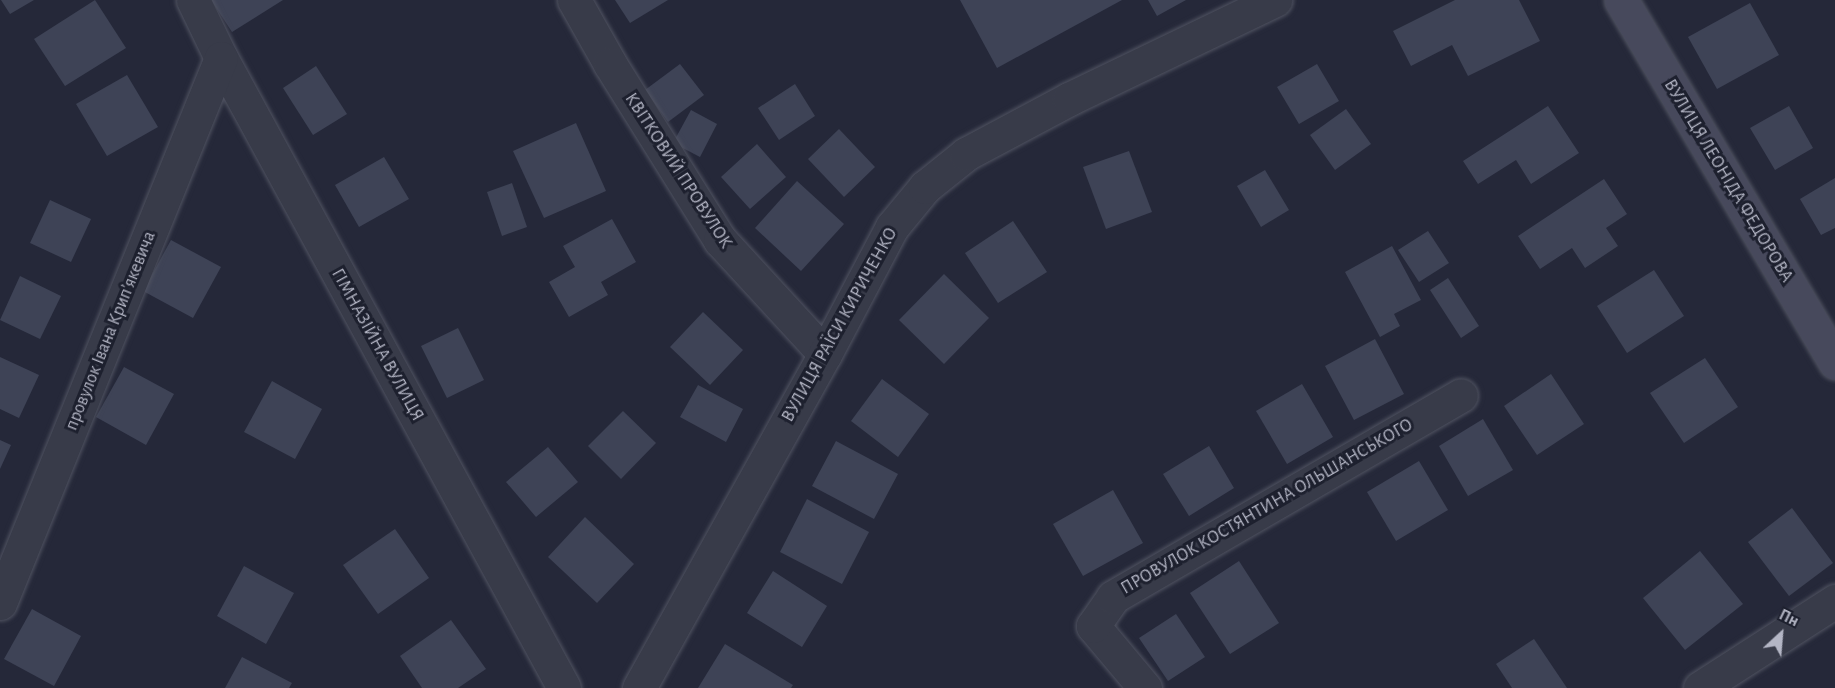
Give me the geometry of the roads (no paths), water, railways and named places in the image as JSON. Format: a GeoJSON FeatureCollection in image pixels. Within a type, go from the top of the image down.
{"type":"FeatureCollection","features":[{"type":"Feature","properties":{"kind":"street","name":"ГІМНАЗІЙНА ВУЛИЦЯ"},"geometry":{"type":"LineString","coordinates":[[193,0],[221,58],[564,688]]}},
{"type":"Feature","properties":{"kind":"street","name":"КВІТКОВИЙ ПРОВУЛОК"},"geometry":{"type":"LineString","coordinates":[[574,0],[610,64],[720,240],[825,354]]}},
{"type":"Feature","properties":{"kind":"street","name":"ВУЛИЦЯ РАЇСИ КИРИЧЕНКО"},"geometry":{"type":"LineString","coordinates":[[639,688],[825,354],[892,227],[925,187],[966,154],[1069,99],[1275,0]]}},
{"type":"Feature","properties":{"kind":"street","name":"ВУЛИЦЯ ЛЕОНІДА ФЕДОРОВА"},"geometry":{"type":"LineString","coordinates":[[1621,0],[1835,362]]}},
{"type":"Feature","properties":{"kind":"street","name":"провулок Івана Крипʼякевича"},"geometry":{"type":"LineString","coordinates":[[0,603],[221,58]]}},
{"type":"Feature","properties":{"kind":"street","name":"ПРОВУЛОК КОСТЯНТИНА ОЛЬШАНСЬКОГО"},"geometry":{"type":"LineString","coordinates":[[1145,688],[1093,626],[1113,597],[1461,395]]}},
{"type":"Feature","properties":{"kind":"street"},"geometry":{"type":"LineString","coordinates":[[1700,688],[1835,601]]}}]}
